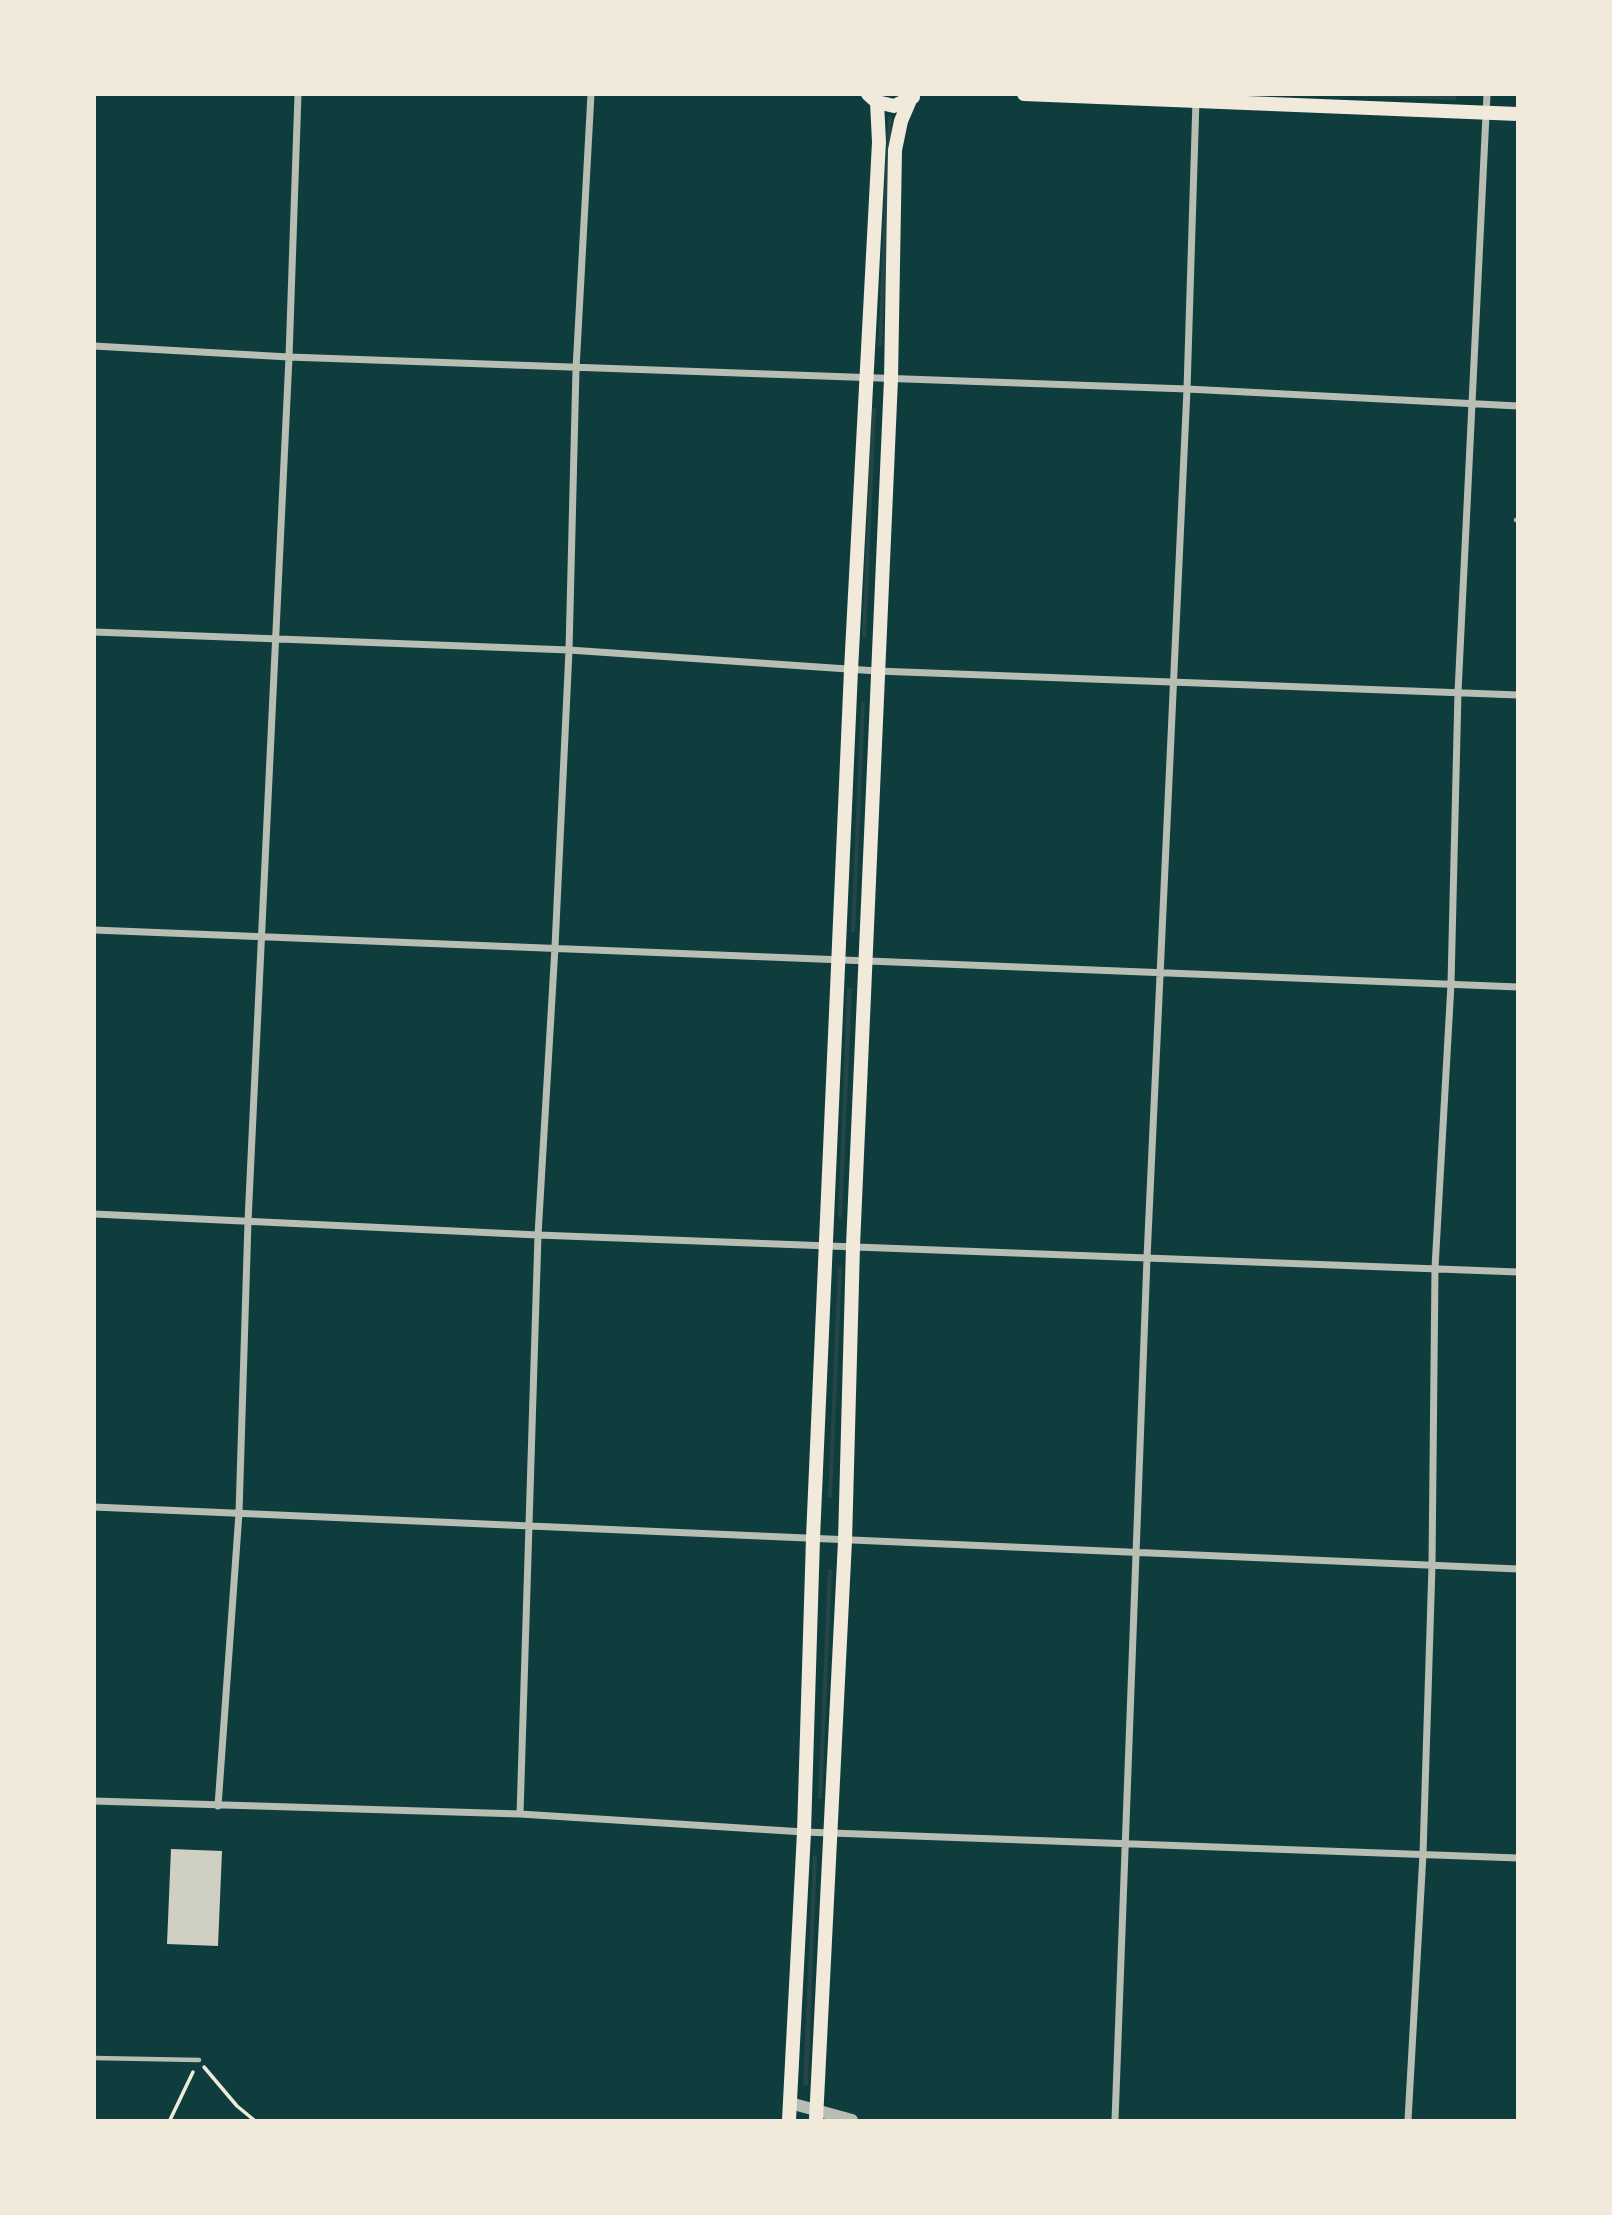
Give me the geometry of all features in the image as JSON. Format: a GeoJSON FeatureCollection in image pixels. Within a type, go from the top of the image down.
{"type":"FeatureCollection","features":[{"type":"Feature","properties":{"kind":"main road"},"geometry":{"type":"LineString","coordinates":[[1024,94],[1196,97],[1517,114]]}},
{"type":"Feature","properties":{"kind":"main road"},"geometry":{"type":"LineString","coordinates":[[789,2120],[804,1832],[813,1538],[851,670],[879,142],[872,98],[894,106],[913,97]]}},
{"type":"Feature","properties":{"kind":"main road"},"geometry":{"type":"LineString","coordinates":[[816,2116],[828,1833],[845,1541],[853,1246],[891,379],[895,150],[901,121],[913,97]]}},
{"type":"Feature","properties":{"kind":"street"},"geometry":{"type":"LineString","coordinates":[[218,1805],[239,1513],[248,1221],[289,357],[298,94]]}},
{"type":"Feature","properties":{"kind":"street"},"geometry":{"type":"LineString","coordinates":[[520,1814],[538,1235],[555,947],[569,650],[576,369],[592,94]]}},
{"type":"Feature","properties":{"kind":"street"},"geometry":{"type":"LineString","coordinates":[[1408,2120],[1423,1854],[1432,1565],[1436,1268],[1451,984],[1458,692],[1487,94]]}},
{"type":"Feature","properties":{"kind":"street"},"geometry":{"type":"LineString","coordinates":[[1115,2120],[1147,1258],[1187,389],[1196,97]]}},
{"type":"Feature","properties":{"kind":"street"},"geometry":{"type":"LineString","coordinates":[[94,346],[576,369],[1187,389],[1517,406]]}},
{"type":"Feature","properties":{"kind":"street"},"geometry":{"type":"LineString","coordinates":[[94,632],[569,650],[851,670],[1517,695]]}},
{"type":"Feature","properties":{"kind":"street"},"geometry":{"type":"LineString","coordinates":[[94,930],[261,934],[1517,987]]}},
{"type":"Feature","properties":{"kind":"street"},"geometry":{"type":"LineString","coordinates":[[94,1214],[538,1235],[1517,1272]]}},
{"type":"Feature","properties":{"kind":"street"},"geometry":{"type":"LineString","coordinates":[[94,1507],[531,1524],[1137,1555],[1517,1569]]}},
{"type":"Feature","properties":{"kind":"street"},"geometry":{"type":"LineString","coordinates":[[94,1801],[520,1814],[804,1832],[1517,1858]]}},
{"type":"Feature","properties":{"kind":"street"},"geometry":{"type":"LineString","coordinates":[[790,2103],[816,2116],[852,2120]]}},
{"type":"Feature","properties":{"kind":"lane"},"geometry":{"type":"LineString","coordinates":[[94,2059],[199,2060]]}},
{"type":"Feature","properties":{"kind":"path"},"geometry":{"type":"LineString","coordinates":[[170,2120],[199,2060],[237,2106],[254,2120]]}},
{"type":"Feature","properties":{"kind":"shaded area"},"geometry":{"type":"Polygon","coordinates":[[[1320,95],[1456,96],[1456,100],[1320,95]]]}},
{"type":"Feature","properties":{"kind":"shaded area"},"geometry":{"type":"Polygon","coordinates":[[[888,116],[892,117],[882,346],[878,346],[888,116]]]}},
{"type":"Feature","properties":{"kind":"shaded area"},"geometry":{"type":"Polygon","coordinates":[[[872,408],[876,408],[866,638],[862,637],[872,408]]]}},
{"type":"Feature","properties":{"kind":"shaded area"},"geometry":{"type":"Polygon","coordinates":[[[861,702],[865,702],[855,932],[851,932],[861,702]]]}},
{"type":"Feature","properties":{"kind":"shaded area"},"geometry":{"type":"Polygon","coordinates":[[[847,988],[852,988],[842,1217],[838,1217],[847,988]]]}},
{"type":"Feature","properties":{"kind":"shaded area"},"geometry":{"type":"Polygon","coordinates":[[[838,1267],[842,1267],[832,1497],[828,1497],[838,1267]]]}},
{"type":"Feature","properties":{"kind":"shaded area"},"geometry":{"type":"Polygon","coordinates":[[[828,1569],[832,1569],[822,1799],[818,1799],[828,1569]]]}},
{"type":"Feature","properties":{"kind":"shaded area"},"geometry":{"type":"Polygon","coordinates":[[[813,1855],[817,1856],[808,2085],[803,2085],[813,1855]]]}},
{"type":"Feature","properties":{"kind":"building"},"geometry":{"type":"Polygon","coordinates":[[[171,1849],[222,1851],[218,1946],[167,1944],[171,1849]]]}}]}
